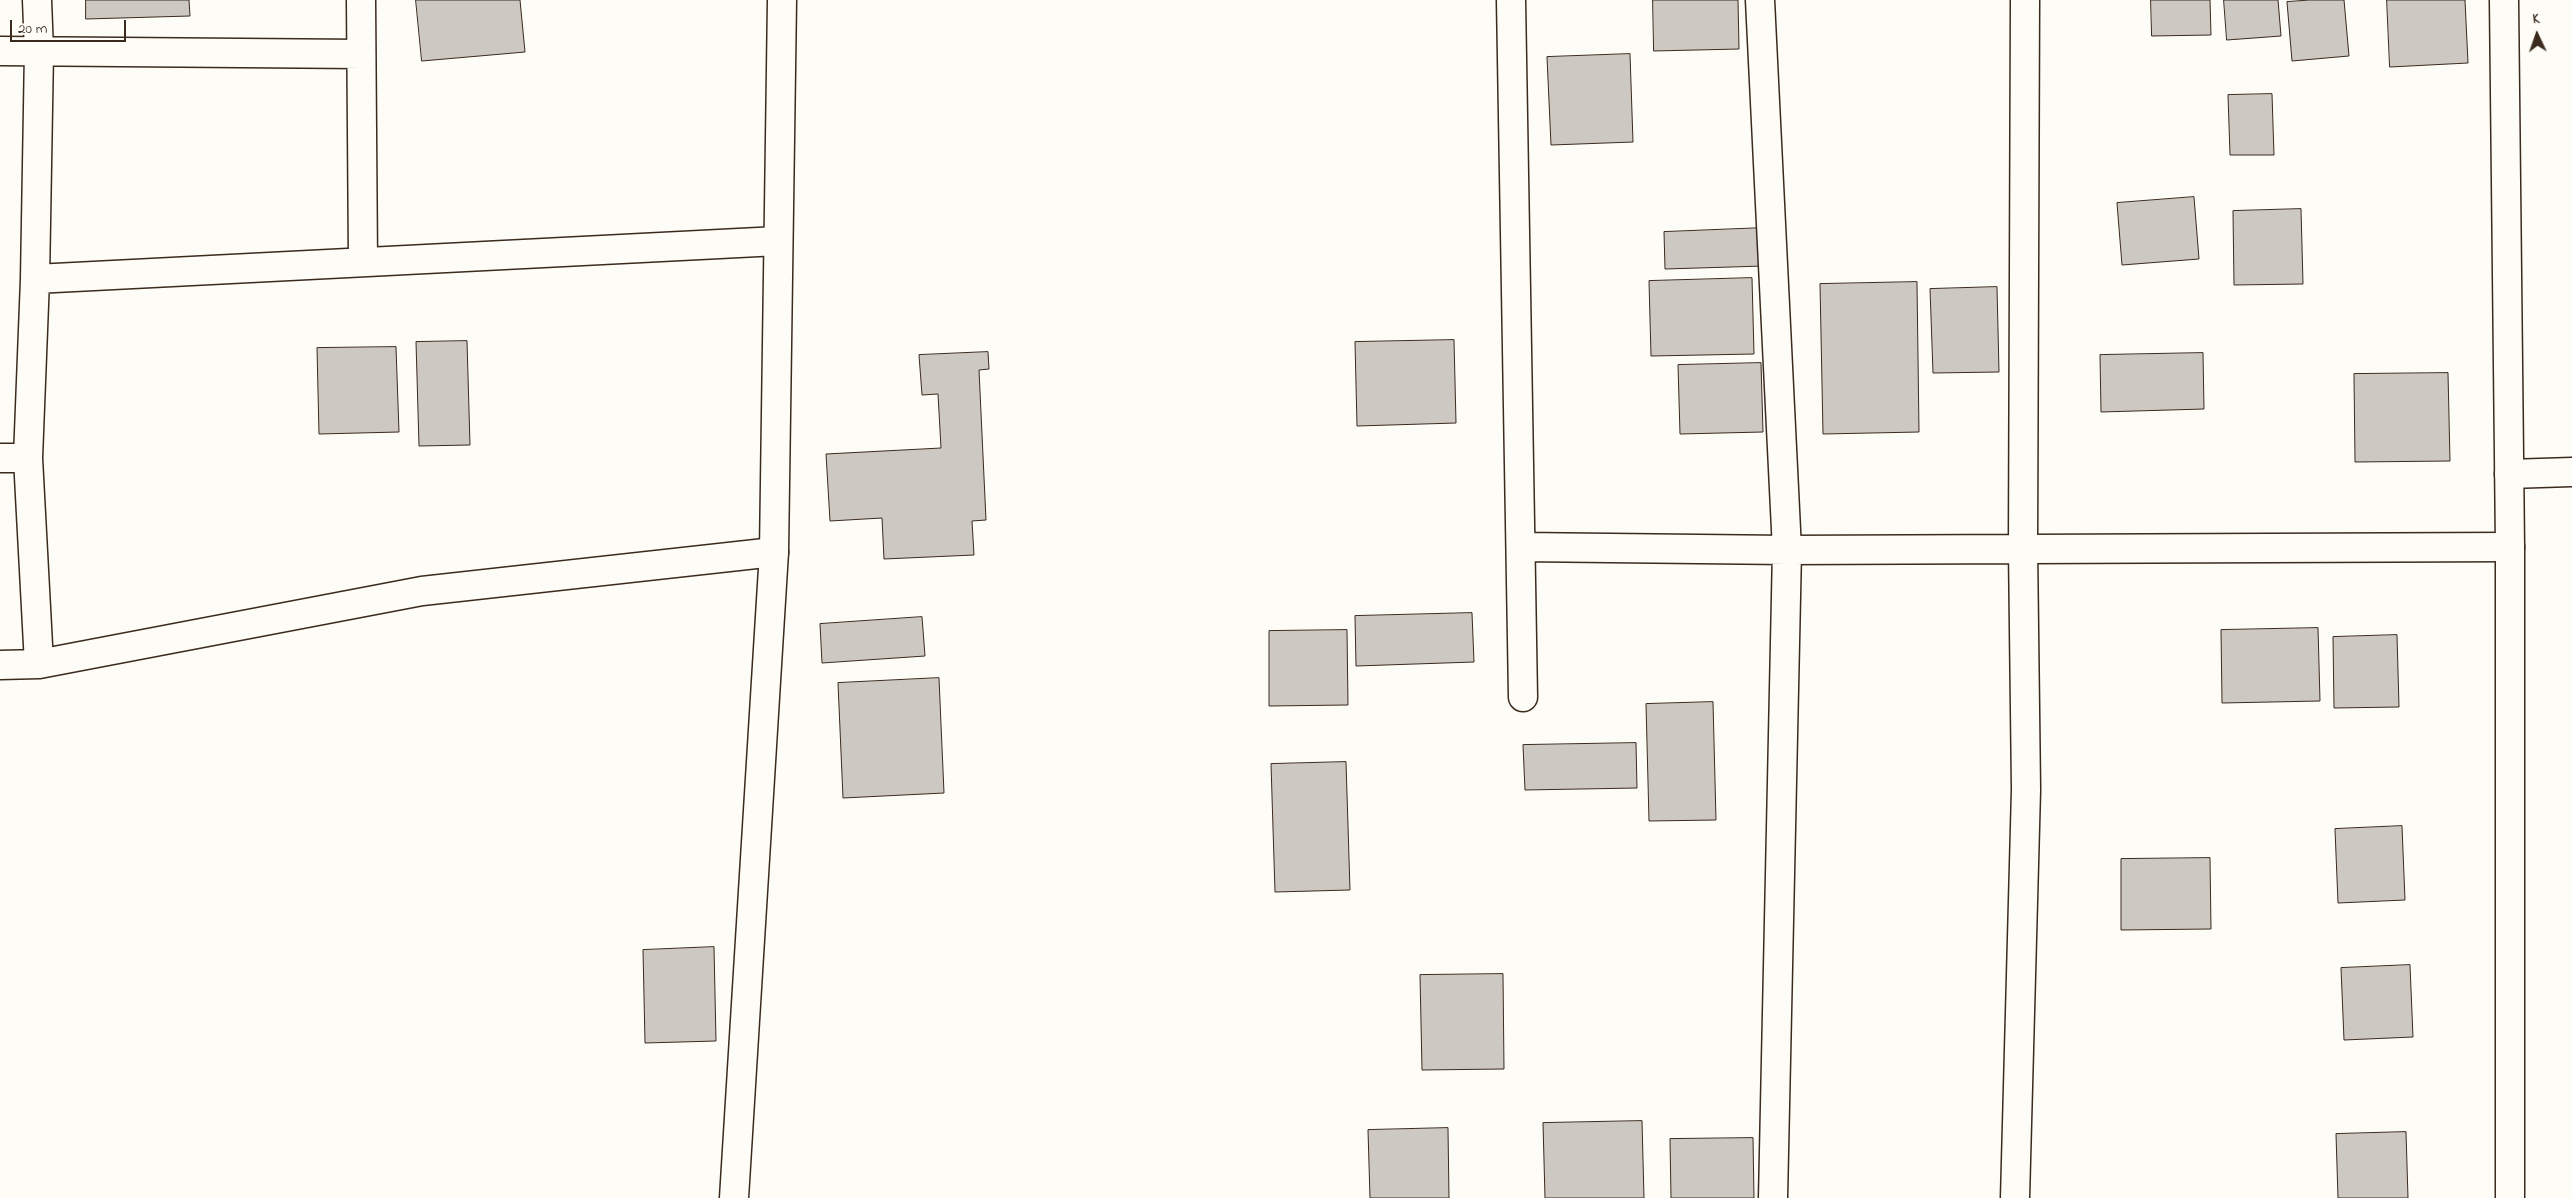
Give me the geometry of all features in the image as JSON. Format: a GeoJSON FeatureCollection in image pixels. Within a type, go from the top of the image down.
{"type":"FeatureCollection","features":[{"type":"Feature","properties":{"kind":"street"},"geometry":{"type":"LineString","coordinates":[[37,0],[39,51],[36,279],[28,458],[39,664]]}},
{"type":"Feature","properties":{"kind":"street"},"geometry":{"type":"LineString","coordinates":[[361,0],[362,262]]}},
{"type":"Feature","properties":{"kind":"street"},"geometry":{"type":"LineString","coordinates":[[734,1198],[774,552],[782,0]]}},
{"type":"Feature","properties":{"kind":"street"},"geometry":{"type":"LineString","coordinates":[[1511,0],[1523,697]]}},
{"type":"Feature","properties":{"kind":"street"},"geometry":{"type":"LineString","coordinates":[[1760,0],[1788,550],[1773,1198]]}},
{"type":"Feature","properties":{"kind":"street"},"geometry":{"type":"LineString","coordinates":[[2015,1198],[2026,790],[2023,548],[2025,0]]}},
{"type":"Feature","properties":{"kind":"street"},"geometry":{"type":"LineString","coordinates":[[2504,0],[2510,547],[2510,1198]]}},
{"type":"Feature","properties":{"kind":"street"},"geometry":{"type":"LineString","coordinates":[[0,51],[362,54]]}},
{"type":"Feature","properties":{"kind":"street"},"geometry":{"type":"LineString","coordinates":[[36,279],[778,241]]}},
{"type":"Feature","properties":{"kind":"street"},"geometry":{"type":"LineString","coordinates":[[0,458],[28,458]]}},
{"type":"Feature","properties":{"kind":"street"},"geometry":{"type":"LineString","coordinates":[[2509,474],[2572,472]]}},
{"type":"Feature","properties":{"kind":"street"},"geometry":{"type":"LineString","coordinates":[[1521,547],[1788,550],[2510,547]]}},
{"type":"Feature","properties":{"kind":"street"},"geometry":{"type":"LineString","coordinates":[[0,666],[39,664],[422,591],[774,552]]}},
{"type":"Feature","properties":{"kind":"building"},"geometry":{"type":"Polygon","coordinates":[[[86,0],[189,0],[190,16],[86,19],[86,0]]]}},
{"type":"Feature","properties":{"kind":"building"},"geometry":{"type":"Polygon","coordinates":[[[416,0],[520,0],[525,52],[422,61],[416,0]]]}},
{"type":"Feature","properties":{"kind":"building"},"geometry":{"type":"Polygon","coordinates":[[[1653,0],[1738,0],[1739,49],[1654,51],[1653,0]]]}},
{"type":"Feature","properties":{"kind":"building"},"geometry":{"type":"Polygon","coordinates":[[[2151,0],[2210,0],[2211,35],[2152,36],[2151,0]]]}},
{"type":"Feature","properties":{"kind":"building"},"geometry":{"type":"Polygon","coordinates":[[[2224,0],[2278,0],[2281,36],[2227,40],[2224,0]]]}},
{"type":"Feature","properties":{"kind":"building"},"geometry":{"type":"Polygon","coordinates":[[[2344,0],[2349,56],[2292,61],[2287,2],[2344,0]]]}},
{"type":"Feature","properties":{"kind":"building"},"geometry":{"type":"Polygon","coordinates":[[[2387,0],[2465,0],[2468,63],[2390,67],[2387,0]]]}},
{"type":"Feature","properties":{"kind":"building"},"geometry":{"type":"Polygon","coordinates":[[[1630,54],[1633,142],[1551,145],[1547,57],[1630,54]]]}},
{"type":"Feature","properties":{"kind":"building"},"geometry":{"type":"Polygon","coordinates":[[[2272,94],[2274,155],[2230,155],[2228,95],[2272,94]]]}},
{"type":"Feature","properties":{"kind":"building"},"geometry":{"type":"Polygon","coordinates":[[[2194,197],[2199,259],[2122,265],[2117,203],[2194,197]]]}},
{"type":"Feature","properties":{"kind":"building"},"geometry":{"type":"Polygon","coordinates":[[[2301,209],[2303,284],[2234,285],[2233,211],[2301,209]]]}},
{"type":"Feature","properties":{"kind":"building"},"geometry":{"type":"Polygon","coordinates":[[[1763,228],[1764,266],[1665,269],[1664,232],[1763,228]]]}},
{"type":"Feature","properties":{"kind":"building"},"geometry":{"type":"Polygon","coordinates":[[[1752,278],[1754,354],[1651,356],[1649,281],[1752,278]]]}},
{"type":"Feature","properties":{"kind":"building"},"geometry":{"type":"Polygon","coordinates":[[[1917,282],[1919,432],[1823,434],[1820,284],[1917,282]]]}},
{"type":"Feature","properties":{"kind":"building"},"geometry":{"type":"Polygon","coordinates":[[[1997,287],[1999,372],[1933,373],[1930,289],[1997,287]]]}},
{"type":"Feature","properties":{"kind":"building"},"geometry":{"type":"Polygon","coordinates":[[[1454,340],[1456,423],[1357,426],[1355,342],[1454,340]]]}},
{"type":"Feature","properties":{"kind":"building"},"geometry":{"type":"Polygon","coordinates":[[[467,341],[470,445],[419,446],[416,342],[467,341]]]}},
{"type":"Feature","properties":{"kind":"building"},"geometry":{"type":"Polygon","coordinates":[[[396,347],[399,432],[319,434],[317,348],[396,347]]]}},
{"type":"Feature","properties":{"kind":"building"},"geometry":{"type":"Polygon","coordinates":[[[988,352],[989,369],[979,370],[986,520],[972,521],[974,555],[884,559],[882,518],[830,521],[826,454],[941,448],[938,394],[922,395],[919,355],[988,352]]]}},
{"type":"Feature","properties":{"kind":"building"},"geometry":{"type":"Polygon","coordinates":[[[2203,353],[2204,409],[2101,412],[2100,355],[2203,353]]]}},
{"type":"Feature","properties":{"kind":"building"},"geometry":{"type":"Polygon","coordinates":[[[1761,363],[1763,432],[1680,434],[1678,365],[1761,363]]]}},
{"type":"Feature","properties":{"kind":"building"},"geometry":{"type":"Polygon","coordinates":[[[2448,373],[2450,461],[2355,462],[2354,374],[2448,373]]]}},
{"type":"Feature","properties":{"kind":"building"},"geometry":{"type":"Polygon","coordinates":[[[1472,613],[1474,662],[1356,666],[1355,616],[1472,613]]]}},
{"type":"Feature","properties":{"kind":"building"},"geometry":{"type":"Polygon","coordinates":[[[922,617],[925,656],[822,663],[820,624],[922,617]]]}},
{"type":"Feature","properties":{"kind":"building"},"geometry":{"type":"Polygon","coordinates":[[[2318,628],[2320,701],[2222,703],[2221,630],[2318,628]]]}},
{"type":"Feature","properties":{"kind":"building"},"geometry":{"type":"Polygon","coordinates":[[[1347,630],[1348,705],[1269,706],[1269,631],[1347,630]]]}},
{"type":"Feature","properties":{"kind":"building"},"geometry":{"type":"Polygon","coordinates":[[[2397,635],[2399,707],[2334,708],[2333,637],[2397,635]]]}},
{"type":"Feature","properties":{"kind":"building"},"geometry":{"type":"Polygon","coordinates":[[[939,678],[944,793],[843,798],[838,683],[939,678]]]}},
{"type":"Feature","properties":{"kind":"building"},"geometry":{"type":"Polygon","coordinates":[[[1713,702],[1716,820],[1649,821],[1646,704],[1713,702]]]}},
{"type":"Feature","properties":{"kind":"building"},"geometry":{"type":"Polygon","coordinates":[[[1636,743],[1637,788],[1525,790],[1523,745],[1636,743]]]}},
{"type":"Feature","properties":{"kind":"building"},"geometry":{"type":"Polygon","coordinates":[[[1346,762],[1350,890],[1275,892],[1271,764],[1346,762]]]}},
{"type":"Feature","properties":{"kind":"building"},"geometry":{"type":"Polygon","coordinates":[[[2402,826],[2405,900],[2338,903],[2335,829],[2402,826]]]}},
{"type":"Feature","properties":{"kind":"building"},"geometry":{"type":"Polygon","coordinates":[[[2210,858],[2211,929],[2121,930],[2121,859],[2210,858]]]}},
{"type":"Feature","properties":{"kind":"building"},"geometry":{"type":"Polygon","coordinates":[[[714,947],[716,1041],[645,1043],[643,950],[714,947]]]}},
{"type":"Feature","properties":{"kind":"building"},"geometry":{"type":"Polygon","coordinates":[[[2410,965],[2413,1037],[2344,1040],[2341,968],[2410,965]]]}},
{"type":"Feature","properties":{"kind":"building"},"geometry":{"type":"Polygon","coordinates":[[[1503,974],[1504,1069],[1422,1070],[1420,975],[1503,974]]]}},
{"type":"Feature","properties":{"kind":"building"},"geometry":{"type":"Polygon","coordinates":[[[1642,1121],[1644,1198],[1545,1198],[1543,1123],[1642,1121]]]}},
{"type":"Feature","properties":{"kind":"building"},"geometry":{"type":"Polygon","coordinates":[[[1448,1128],[1449,1198],[1370,1198],[1368,1130],[1448,1128]]]}},
{"type":"Feature","properties":{"kind":"building"},"geometry":{"type":"Polygon","coordinates":[[[2406,1132],[2408,1198],[2338,1198],[2336,1134],[2406,1132]]]}},
{"type":"Feature","properties":{"kind":"building"},"geometry":{"type":"Polygon","coordinates":[[[1753,1138],[1754,1198],[1671,1198],[1670,1139],[1753,1138]]]}}]}
